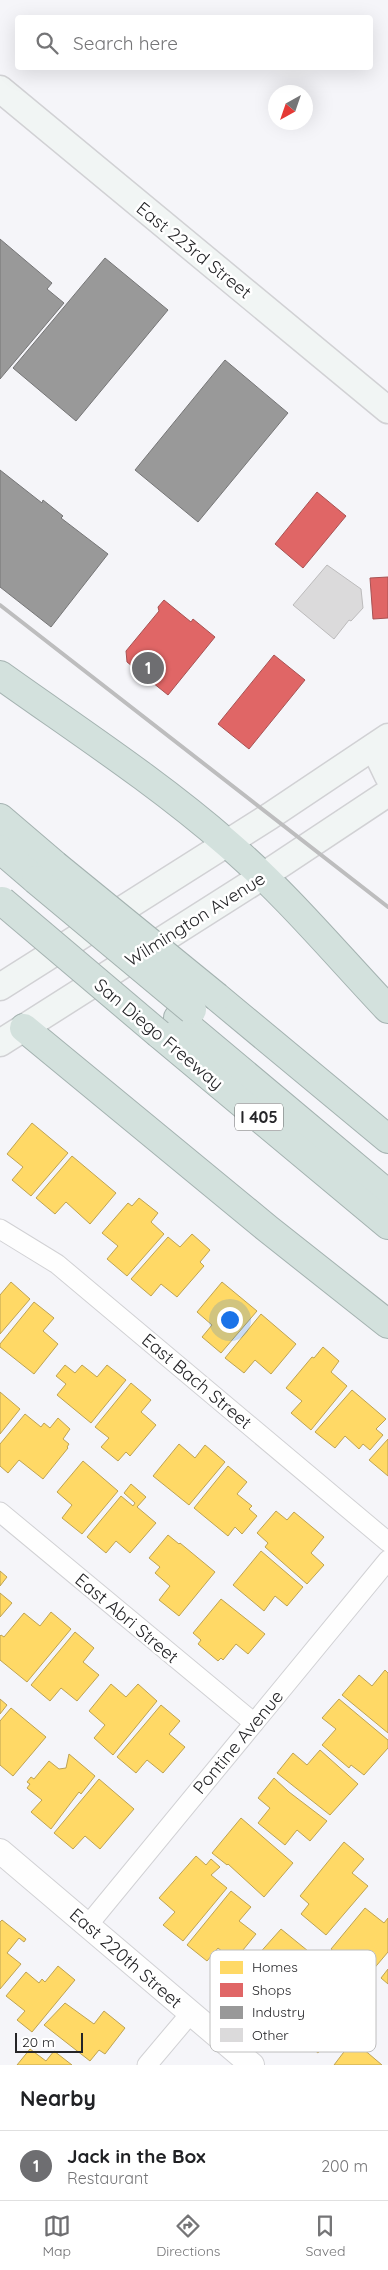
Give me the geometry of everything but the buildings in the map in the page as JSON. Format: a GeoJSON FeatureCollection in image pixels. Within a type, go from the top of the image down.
{"type":"FeatureCollection","features":[{"type":"Feature","properties":{"kind":"highway"},"geometry":{"type":"LineString","coordinates":[[0,675],[150,782],[227,843],[263,876],[388,1009]]}},
{"type":"Feature","properties":{"kind":"highway","name":"San Diego Freeway"},"geometry":{"type":"LineString","coordinates":[[0,818],[19,889],[176,1021],[388,1225]]}},
{"type":"Feature","properties":{"kind":"highway"},"geometry":{"type":"LineString","coordinates":[[0,849],[19,889]]}},
{"type":"Feature","properties":{"kind":"highway"},"geometry":{"type":"LineString","coordinates":[[0,872],[176,1021],[388,1194]]}},
{"type":"Feature","properties":{"kind":"highway","name":"San Diego Freeway"},"geometry":{"type":"LineString","coordinates":[[19,889],[217,996],[388,1139]]}},
{"type":"Feature","properties":{"kind":"highway"},"geometry":{"type":"LineString","coordinates":[[176,1021],[388,1174]]}},
{"type":"Feature","properties":{"kind":"highway"},"geometry":{"type":"LineString","coordinates":[[24,1028],[268,1229],[388,1324]]}},
{"type":"Feature","properties":{"kind":"main road","name":"East 223rd Street"},"geometry":{"type":"LineString","coordinates":[[0,89],[388,410]]}},
{"type":"Feature","properties":{"kind":"main road"},"geometry":{"type":"LineString","coordinates":[[0,987],[227,843],[381,742],[388,776]]}},
{"type":"Feature","properties":{"kind":"main road","name":"Wilmington Avenue"},"geometry":{"type":"LineString","coordinates":[[0,1043],[263,876],[388,793]]}},
{"type":"Feature","properties":{"kind":"street","name":"East Bach Street"},"geometry":{"type":"LineString","coordinates":[[0,1228],[57,1264],[388,1542]]}},
{"type":"Feature","properties":{"kind":"street","name":"East Abri Street"},"geometry":{"type":"LineString","coordinates":[[0,1512],[254,1723]]}},
{"type":"Feature","properties":{"kind":"street","name":"Pontine Avenue"},"geometry":{"type":"LineString","coordinates":[[88,1924],[388,1560]]}},
{"type":"Feature","properties":{"kind":"street","name":"East 220th Street"},"geometry":{"type":"LineString","coordinates":[[0,1851],[88,1924],[210,2030]]}},
{"type":"Feature","properties":{"kind":"street"},"geometry":{"type":"LineString","coordinates":[[147,2065],[190,2014]]}},
{"type":"Feature","properties":{"kind":"street","name":"East 220th Street"},"geometry":{"type":"LineString","coordinates":[[236,2052],[252,2065]]}},
{"type":"Feature","properties":{"kind":"railway"},"geometry":{"type":"LineString","coordinates":[[0,605],[388,907]]}},
{"type":"Feature","properties":{"kind":"place","name":"Jack in the Box"},"geometry":{"type":"Point","coordinates":[148,668]}}]}
